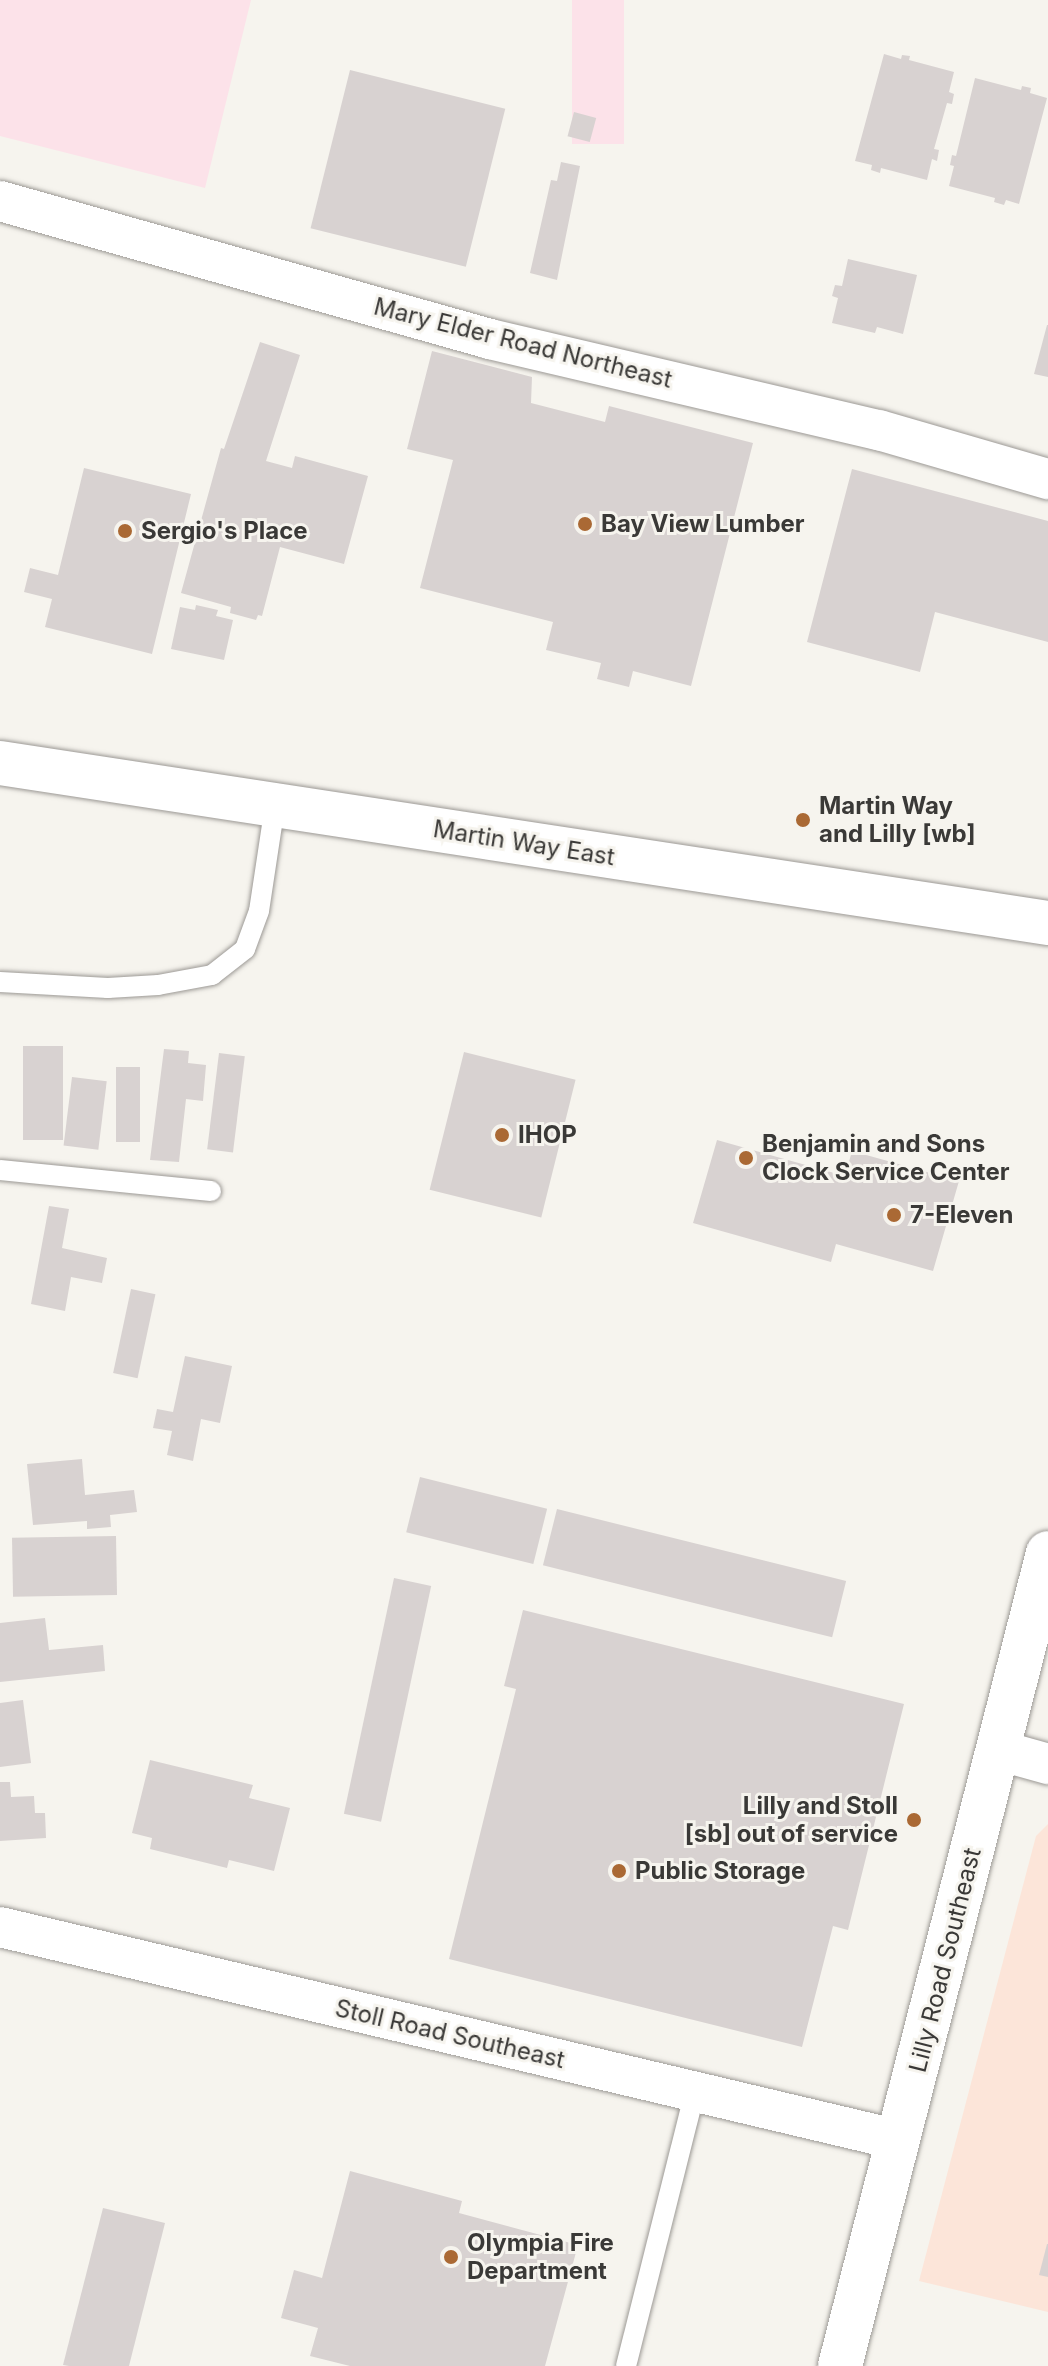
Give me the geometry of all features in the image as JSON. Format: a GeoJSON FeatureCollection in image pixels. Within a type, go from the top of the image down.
{"type":"FeatureCollection","features":[{"type":"Feature","properties":{"kind":"main road","name":"Martin Way East"},"geometry":{"type":"LineString","coordinates":[[0,763],[1048,923]]}},
{"type":"Feature","properties":{"kind":"main road","name":"Lilly Road Southeast"},"geometry":{"type":"LineString","coordinates":[[840,2366],[1048,1553]]}},
{"type":"Feature","properties":{"kind":"street","name":"Mary Elder Road Northeast"},"geometry":{"type":"LineString","coordinates":[[0,201],[490,339],[879,430],[1048,479]]}},
{"type":"Feature","properties":{"kind":"street"},"geometry":{"type":"LineString","coordinates":[[998,1750],[1048,1764]]}},
{"type":"Feature","properties":{"kind":"street","name":"Stoll Road Southeast"},"geometry":{"type":"LineString","coordinates":[[0,1927],[899,2140]]}},
{"type":"Feature","properties":{"kind":"lane"},"geometry":{"type":"LineString","coordinates":[[0,982],[108,988],[158,985],[212,975],[245,949],[254,924],[275,805]]}},
{"type":"Feature","properties":{"kind":"lane"},"geometry":{"type":"LineString","coordinates":[[0,1170],[211,1191]]}},
{"type":"Feature","properties":{"kind":"lane"},"geometry":{"type":"LineString","coordinates":[[626,2366],[695,2092]]}},
{"type":"Feature","properties":{"kind":"shaded area"},"geometry":{"type":"Polygon","coordinates":[[[0,0],[251,0],[205,188],[0,136],[0,0]]]}},
{"type":"Feature","properties":{"kind":"shaded area"},"geometry":{"type":"Polygon","coordinates":[[[572,0],[624,0],[624,144],[572,144],[572,0]]]}},
{"type":"Feature","properties":{"kind":"shaded area"},"geometry":{"type":"Polygon","coordinates":[[[1048,1824],[1048,2312],[919,2281],[1036,1836],[1048,1824]]]}},
{"type":"Feature","properties":{"kind":"building"},"geometry":{"type":"Polygon","coordinates":[[[884,54],[901,59],[902,55],[910,56],[909,60],[954,72],[949,92],[954,94],[952,104],[947,103],[934,149],[939,150],[937,161],[932,159],[927,180],[881,168],[880,173],[871,170],[872,165],[855,161],[884,54]]]}},
{"type":"Feature","properties":{"kind":"building"},"geometry":{"type":"Polygon","coordinates":[[[350,70],[505,109],[466,267],[311,228],[350,70]]]}},
{"type":"Feature","properties":{"kind":"building"},"geometry":{"type":"Polygon","coordinates":[[[975,78],[1021,90],[1022,86],[1031,88],[1030,93],[1047,98],[1019,204],[1006,200],[1004,205],[994,202],[995,198],[949,186],[954,166],[950,165],[952,155],[956,156],[975,78]]]}},
{"type":"Feature","properties":{"kind":"building"},"geometry":{"type":"Polygon","coordinates":[[[574,112],[596,118],[590,142],[568,136],[574,112]]]}},
{"type":"Feature","properties":{"kind":"building"},"geometry":{"type":"Polygon","coordinates":[[[561,162],[580,166],[557,280],[530,273],[551,180],[557,181],[561,162]]]}},
{"type":"Feature","properties":{"kind":"building"},"geometry":{"type":"Polygon","coordinates":[[[848,259],[917,275],[903,334],[877,327],[875,333],[832,323],[838,298],[832,296],[835,285],[842,286],[848,259]]]}},
{"type":"Feature","properties":{"kind":"building"},"geometry":{"type":"Polygon","coordinates":[[[1048,325],[1048,377],[1034,374],[1048,325]]]}},
{"type":"Feature","properties":{"kind":"building"},"geometry":{"type":"Polygon","coordinates":[[[260,342],[300,355],[266,461],[292,468],[295,456],[368,476],[344,564],[280,547],[262,616],[258,615],[256,620],[230,613],[231,607],[181,593],[221,448],[224,449],[260,342]]]}},
{"type":"Feature","properties":{"kind":"building","name":"Bay View Lumber"},"geometry":{"type":"Polygon","coordinates":[[[432,351],[532,377],[531,403],[605,422],[609,406],[753,443],[691,686],[633,671],[629,687],[597,679],[601,663],[546,650],[553,622],[420,588],[453,460],[407,449],[432,351]]]}},
{"type":"Feature","properties":{"kind":"building","name":"Sergio's Place"},"geometry":{"type":"Polygon","coordinates":[[[84,468],[191,494],[152,654],[45,627],[52,599],[24,592],[30,568],[58,575],[84,468]]]}},
{"type":"Feature","properties":{"kind":"building"},"geometry":{"type":"Polygon","coordinates":[[[852,469],[1048,521],[1048,642],[935,612],[920,672],[807,642],[852,469]]]}},
{"type":"Feature","properties":{"kind":"building"},"geometry":{"type":"Polygon","coordinates":[[[196,605],[218,610],[216,616],[233,620],[224,660],[171,649],[180,607],[195,610],[196,605]]]}},
{"type":"Feature","properties":{"kind":"building"},"geometry":{"type":"Polygon","coordinates":[[[23,1046],[63,1046],[63,1140],[23,1140],[23,1046]]]}},
{"type":"Feature","properties":{"kind":"building"},"geometry":{"type":"Polygon","coordinates":[[[164,1049],[189,1051],[188,1063],[206,1065],[203,1101],[186,1099],[179,1162],[150,1160],[164,1049]]]}},
{"type":"Feature","properties":{"kind":"building","name":"IHOP"},"geometry":{"type":"Polygon","coordinates":[[[464,1052],[576,1080],[541,1218],[430,1190],[464,1052]]]}},
{"type":"Feature","properties":{"kind":"building"},"geometry":{"type":"Polygon","coordinates":[[[219,1053],[245,1056],[233,1152],[207,1149],[219,1053]]]}},
{"type":"Feature","properties":{"kind":"building"},"geometry":{"type":"Polygon","coordinates":[[[116,1067],[140,1067],[140,1142],[116,1142],[116,1067]]]}},
{"type":"Feature","properties":{"kind":"building"},"geometry":{"type":"Polygon","coordinates":[[[72,1077],[107,1081],[98,1150],[64,1145],[72,1077]]]}},
{"type":"Feature","properties":{"kind":"building"},"geometry":{"type":"Polygon","coordinates":[[[717,1140],[845,1176],[852,1151],[959,1181],[933,1271],[836,1244],[831,1262],[693,1223],[717,1140]]]}},
{"type":"Feature","properties":{"kind":"building"},"geometry":{"type":"Polygon","coordinates":[[[49,1206],[69,1209],[62,1248],[107,1258],[102,1283],[71,1277],[65,1311],[31,1304],[49,1206]]]}},
{"type":"Feature","properties":{"kind":"building"},"geometry":{"type":"Polygon","coordinates":[[[131,1289],[155,1294],[138,1378],[113,1373],[131,1289]]]}},
{"type":"Feature","properties":{"kind":"building"},"geometry":{"type":"Polygon","coordinates":[[[185,1356],[232,1366],[220,1423],[201,1419],[193,1461],[167,1455],[172,1431],[153,1428],[157,1409],[173,1412],[185,1356]]]}},
{"type":"Feature","properties":{"kind":"building"},"geometry":{"type":"Polygon","coordinates":[[[82,1459],[85,1495],[134,1490],[137,1512],[110,1515],[111,1527],[87,1529],[87,1521],[33,1525],[27,1464],[82,1459]]]}},
{"type":"Feature","properties":{"kind":"building"},"geometry":{"type":"Polygon","coordinates":[[[420,1477],[547,1509],[533,1564],[406,1532],[420,1477]]]}},
{"type":"Feature","properties":{"kind":"building"},"geometry":{"type":"Polygon","coordinates":[[[557,1509],[846,1581],[832,1637],[543,1565],[557,1509]]]}},
{"type":"Feature","properties":{"kind":"building"},"geometry":{"type":"Polygon","coordinates":[[[116,1536],[117,1595],[13,1597],[12,1538],[116,1536]]]}},
{"type":"Feature","properties":{"kind":"building"},"geometry":{"type":"Polygon","coordinates":[[[394,1578],[431,1586],[381,1822],[344,1814],[394,1578]]]}},
{"type":"Feature","properties":{"kind":"building"},"geometry":{"type":"Polygon","coordinates":[[[523,1610],[904,1704],[848,1930],[833,1926],[802,2047],[449,1959],[516,1689],[504,1686],[523,1610]]]}},
{"type":"Feature","properties":{"kind":"building"},"geometry":{"type":"Polygon","coordinates":[[[45,1618],[49,1650],[103,1645],[105,1671],[0,1682],[0,1623],[45,1618]]]}},
{"type":"Feature","properties":{"kind":"building"},"geometry":{"type":"Polygon","coordinates":[[[23,1700],[31,1763],[0,1767],[0,1703],[23,1700]]]}},
{"type":"Feature","properties":{"kind":"building"},"geometry":{"type":"Polygon","coordinates":[[[150,1760],[253,1785],[249,1798],[290,1808],[274,1871],[229,1860],[227,1868],[150,1849],[152,1838],[132,1833],[150,1760]]]}},
{"type":"Feature","properties":{"kind":"building"},"geometry":{"type":"Polygon","coordinates":[[[0,1782],[10,1782],[11,1797],[34,1796],[35,1813],[45,1813],[46,1838],[0,1841],[0,1782]]]}},
{"type":"Feature","properties":{"kind":"building","name":"Olympia Fire Department"},"geometry":{"type":"Polygon","coordinates":[[[350,2171],[462,2201],[459,2213],[578,2245],[545,2366],[350,2366],[310,2356],[318,2328],[281,2318],[294,2270],[322,2278],[350,2171]]]}},
{"type":"Feature","properties":{"kind":"building"},"geometry":{"type":"Polygon","coordinates":[[[103,2208],[165,2223],[129,2366],[63,2365],[103,2208]]]}},
{"type":"Feature","properties":{"kind":"building"},"geometry":{"type":"Polygon","coordinates":[[[1048,2244],[1048,2277],[1039,2275],[1048,2244]]]}},
{"type":"Feature","properties":{"kind":"place","name":"Bay View Lumber"},"geometry":{"type":"Point","coordinates":[585,524]}},
{"type":"Feature","properties":{"kind":"place","name":"Sergio's Place"},"geometry":{"type":"Point","coordinates":[125,531]}},
{"type":"Feature","properties":{"kind":"place","name":"Martin Way and Lilly [wb]"},"geometry":{"type":"Point","coordinates":[803,820]}},
{"type":"Feature","properties":{"kind":"place","name":"IHOP"},"geometry":{"type":"Point","coordinates":[502,1135]}},
{"type":"Feature","properties":{"kind":"place","name":"Benjamin and Sons Clock Service Center"},"geometry":{"type":"Point","coordinates":[746,1158]}},
{"type":"Feature","properties":{"kind":"place","name":"7-Eleven"},"geometry":{"type":"Point","coordinates":[894,1215]}},
{"type":"Feature","properties":{"kind":"place","name":"Lilly and Stoll [sb] out of service"},"geometry":{"type":"Point","coordinates":[914,1820]}},
{"type":"Feature","properties":{"kind":"place","name":"Public Storage"},"geometry":{"type":"Point","coordinates":[619,1871]}},
{"type":"Feature","properties":{"kind":"place","name":"Olympia Fire Department"},"geometry":{"type":"Point","coordinates":[451,2257]}}]}
